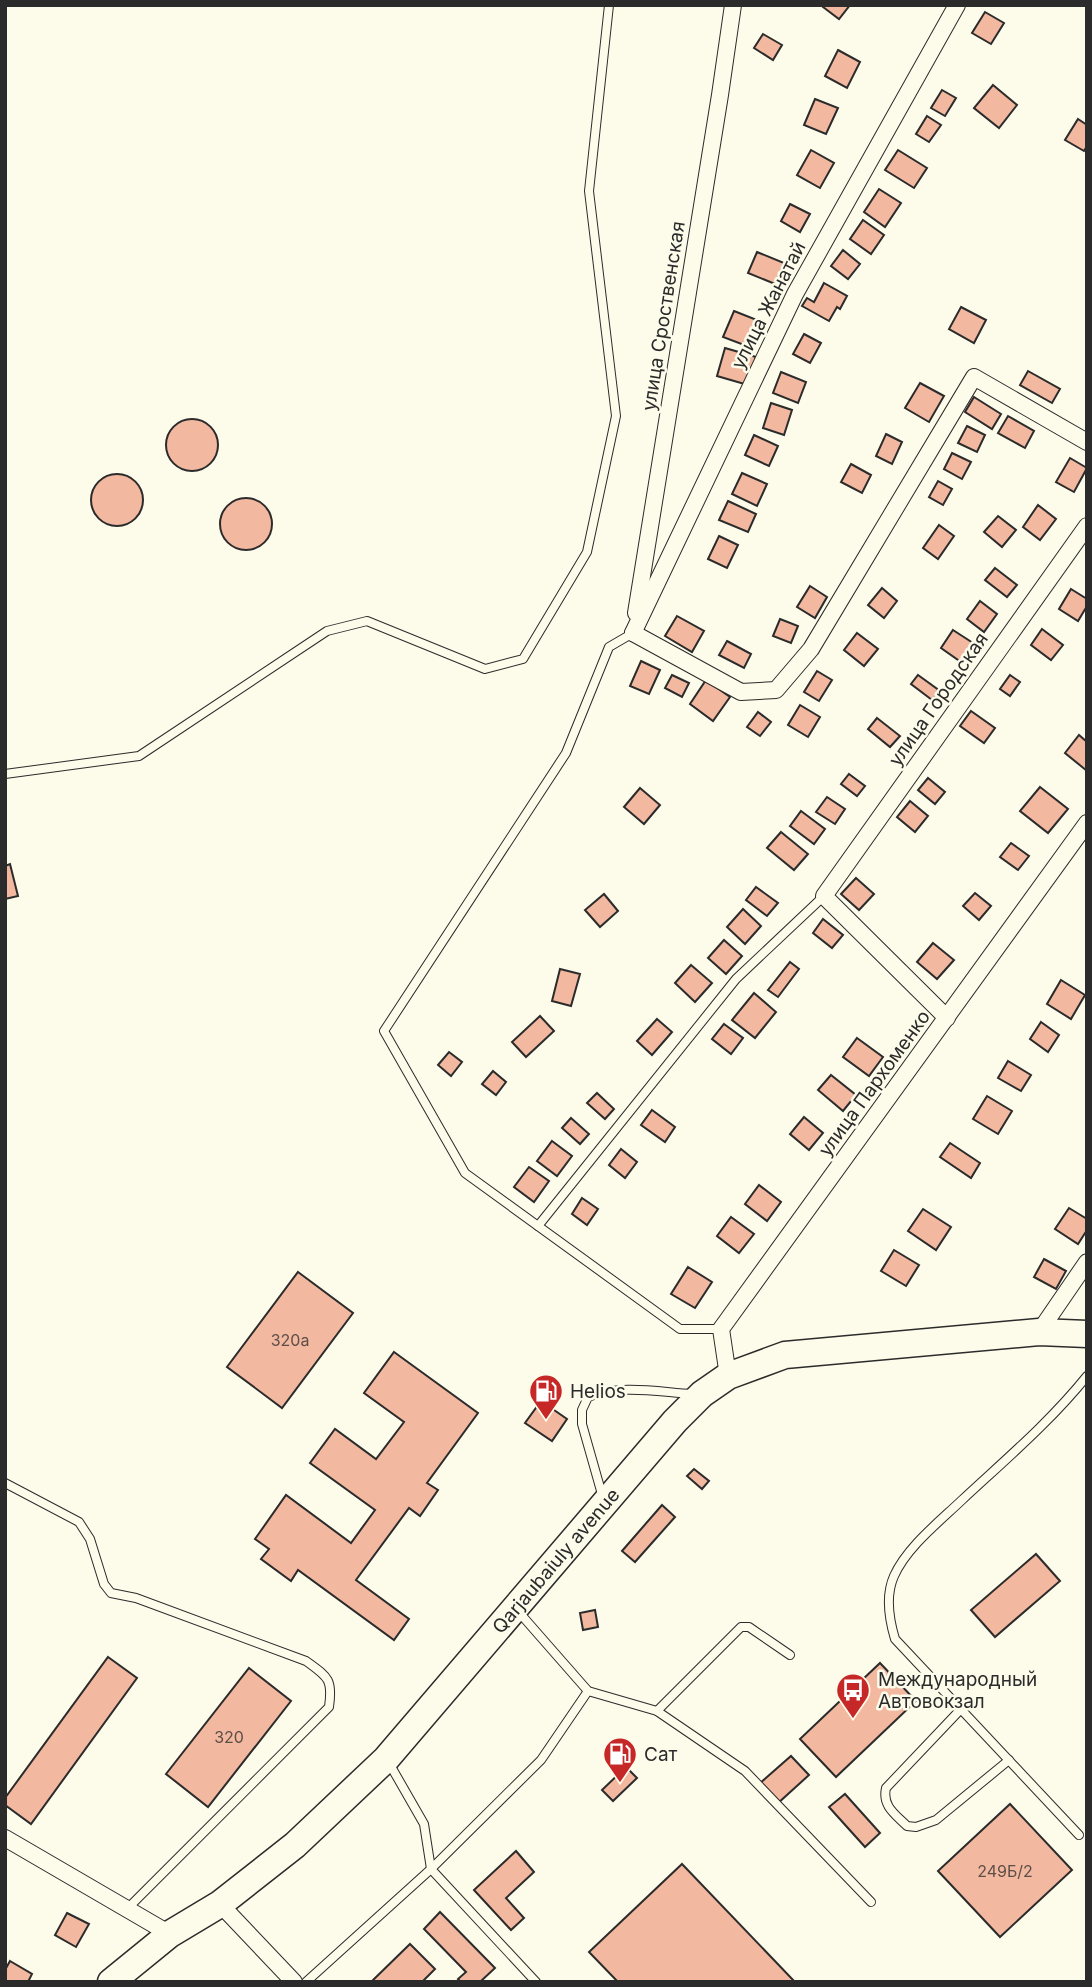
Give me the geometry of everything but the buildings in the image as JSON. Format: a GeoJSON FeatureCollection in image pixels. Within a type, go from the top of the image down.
{"type":"FeatureCollection","features":[{"type":"Feature","properties":{"kind":"highway","name":"Qarjaubaiuly avenue"},"geometry":{"type":"LineString","coordinates":[[111,1982],[170,1934],[220,1903],[295,1845],[386,1759],[675,1421],[702,1394],[728,1376],[785,1355],[1040,1332],[1087,1334]]}},
{"type":"Feature","properties":{"kind":"street","name":"улица Сроственская"},"geometry":{"type":"LineString","coordinates":[[633,633],[733,5]]}},
{"type":"Feature","properties":{"kind":"street","name":"улица Жанатай"},"geometry":{"type":"LineString","coordinates":[[633,633],[795,294],[957,5]]}},
{"type":"Feature","properties":{"kind":"street"},"geometry":{"type":"LineString","coordinates":[[633,633],[741,692],[776,690],[811,649],[974,377],[1087,442]]}},
{"type":"Feature","properties":{"kind":"street","name":"улица Городская"},"geometry":{"type":"LineString","coordinates":[[824,896],[1087,526]]}},
{"type":"Feature","properties":{"kind":"street","name":"улица Пархоменко"},"geometry":{"type":"LineString","coordinates":[[721,1329],[1087,823]]}},
{"type":"Feature","properties":{"kind":"street"},"geometry":{"type":"LineString","coordinates":[[824,896],[947,1018]]}},
{"type":"Feature","properties":{"kind":"street"},"geometry":{"type":"LineString","coordinates":[[1040,1332],[1087,1262]]}},
{"type":"Feature","properties":{"kind":"street"},"geometry":{"type":"LineString","coordinates":[[721,1329],[728,1376]]}},
{"type":"Feature","properties":{"kind":"street"},"geometry":{"type":"LineString","coordinates":[[5,1838],[170,1934]]}},
{"type":"Feature","properties":{"kind":"street"},"geometry":{"type":"LineString","coordinates":[[220,1903],[294,1982]]}},
{"type":"Feature","properties":{"kind":"lane"},"geometry":{"type":"LineString","coordinates":[[5,774],[139,756],[327,631],[367,621],[485,669],[523,659],[587,552],[615,416],[589,191],[609,5]]}},
{"type":"Feature","properties":{"kind":"lane"},"geometry":{"type":"LineString","coordinates":[[633,633],[609,647],[566,753],[384,1031],[465,1173],[680,1329],[721,1329]]}},
{"type":"Feature","properties":{"kind":"lane"},"geometry":{"type":"LineString","coordinates":[[538,1226],[736,979],[824,896]]}},
{"type":"Feature","properties":{"kind":"lane"},"geometry":{"type":"LineString","coordinates":[[1079,1835],[895,1639],[890,1620],[889,1594],[894,1575],[923,1536],[1062,1408],[1087,1376]]}},
{"type":"Feature","properties":{"kind":"lane"},"geometry":{"type":"LineString","coordinates":[[605,1503],[582,1424],[582,1410],[587,1397],[617,1390],[702,1394]]}},
{"type":"Feature","properties":{"kind":"lane"},"geometry":{"type":"LineString","coordinates":[[5,1483],[79,1522],[90,1539],[104,1584],[111,1593],[136,1598],[306,1661],[327,1676],[330,1684],[330,1707],[127,1909]]}},
{"type":"Feature","properties":{"kind":"lane"},"geometry":{"type":"LineString","coordinates":[[515,1608],[588,1691],[657,1711],[745,1771],[871,1902]]}},
{"type":"Feature","properties":{"kind":"lane"},"geometry":{"type":"LineString","coordinates":[[657,1711],[741,1627],[749,1626],[790,1655]]}},
{"type":"Feature","properties":{"kind":"lane"},"geometry":{"type":"LineString","coordinates":[[306,1982],[431,1870],[541,1760],[588,1691]]}},
{"type":"Feature","properties":{"kind":"lane"},"geometry":{"type":"LineString","coordinates":[[961,1709],[886,1788],[884,1796],[887,1806],[907,1826],[925,1825],[936,1820],[1009,1760]]}},
{"type":"Feature","properties":{"kind":"lane"},"geometry":{"type":"LineString","coordinates":[[386,1759],[424,1824],[431,1870],[536,1982]]}},
{"type":"Feature","properties":{"kind":"place","name":"Helios"},"geometry":{"type":"Point","coordinates":[546,1421]}},
{"type":"Feature","properties":{"kind":"place","name":"Международный Автовокзал"},"geometry":{"type":"Point","coordinates":[853,1720]}},
{"type":"Feature","properties":{"kind":"place","name":"Сат"},"geometry":{"type":"Point","coordinates":[620,1784]}}]}
